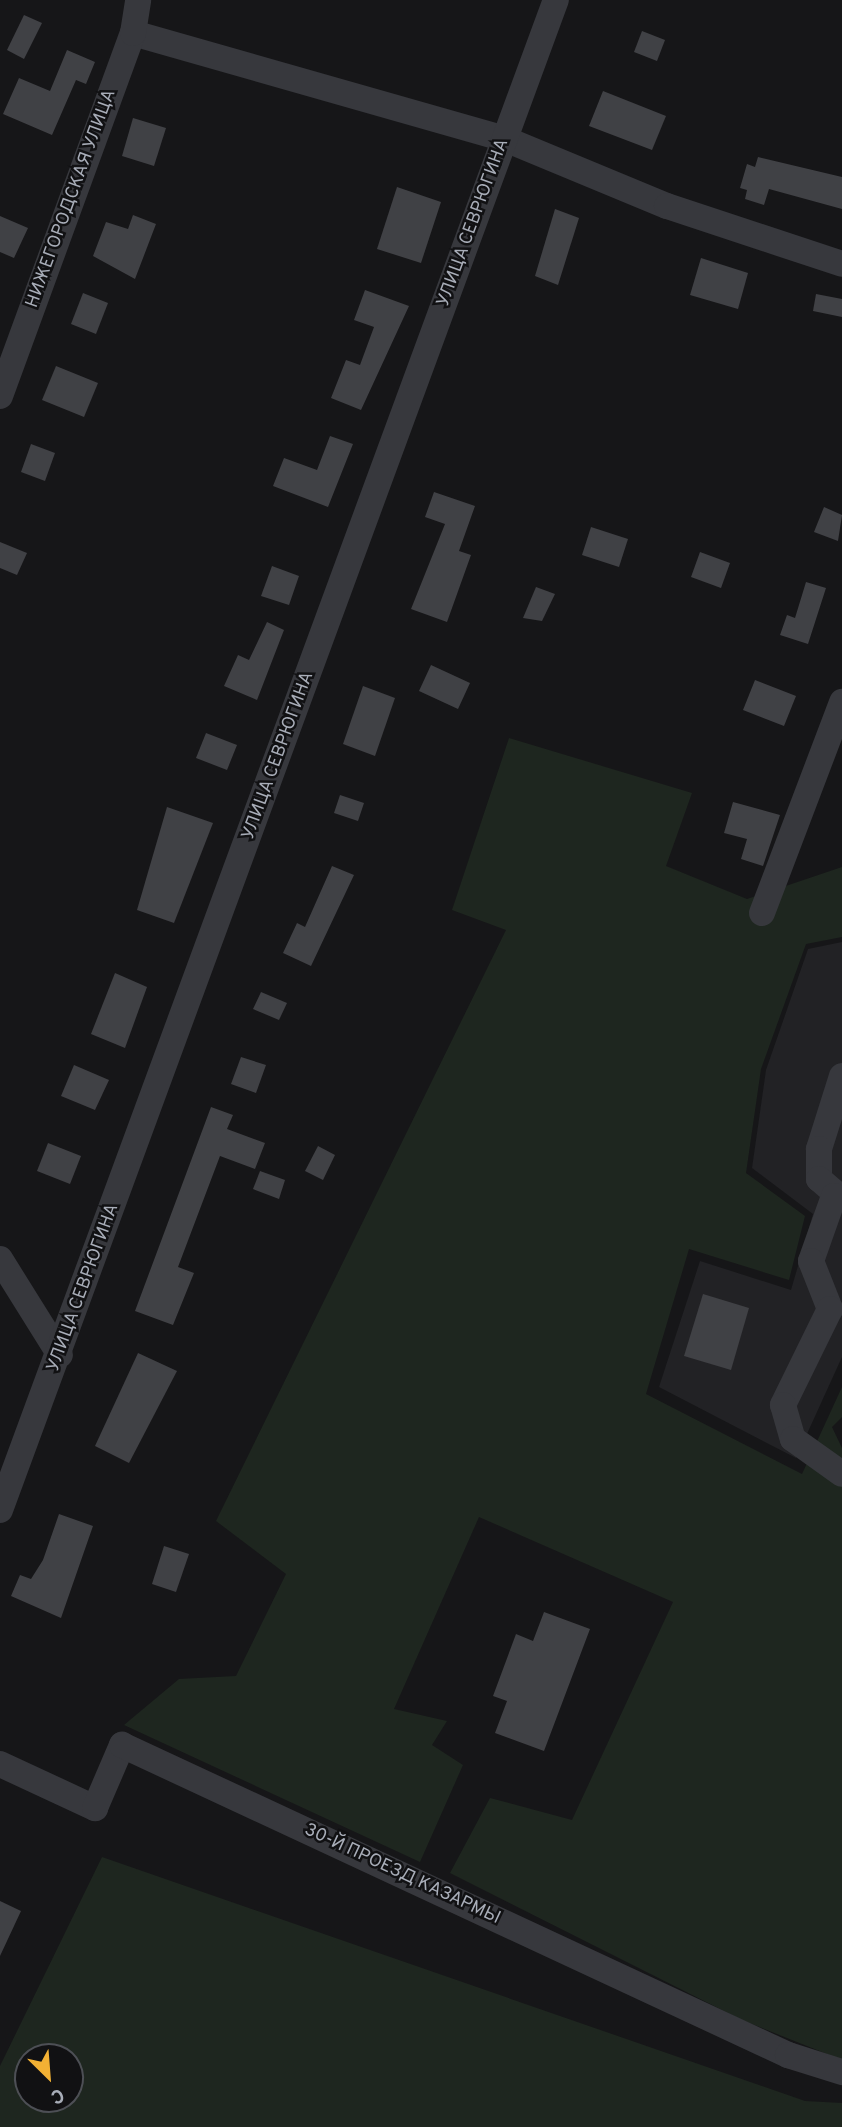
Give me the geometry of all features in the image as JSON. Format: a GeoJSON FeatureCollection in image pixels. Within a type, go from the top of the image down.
{"type":"FeatureCollection","features":[{"type":"Feature","properties":{"kind":"street","name":"НИЖЕГОРОДСКАЯ УЛИЦА"},"geometry":{"type":"LineString","coordinates":[[0,396],[133,33],[138,0]]}},
{"type":"Feature","properties":{"kind":"street","name":"УЛИЦА СЕВРЮГИНА"},"geometry":{"type":"LineString","coordinates":[[0,1510],[60,1355],[556,0]]}},
{"type":"Feature","properties":{"kind":"street"},"geometry":{"type":"LineString","coordinates":[[133,33],[505,139],[667,206],[842,264]]}},
{"type":"Feature","properties":{"kind":"street"},"geometry":{"type":"LineString","coordinates":[[762,913],[842,702]]}},
{"type":"Feature","properties":{"kind":"street"},"geometry":{"type":"LineString","coordinates":[[842,1076],[819,1149],[820,1179],[838,1198],[811,1261],[830,1309],[783,1405],[793,1439],[842,1474]]}},
{"type":"Feature","properties":{"kind":"street"},"geometry":{"type":"LineString","coordinates":[[0,1259],[60,1355]]}},
{"type":"Feature","properties":{"kind":"street","name":"30-Й ПРОЕЗД КАЗАРМЫ"},"geometry":{"type":"LineString","coordinates":[[0,1764],[95,1808],[122,1745],[788,2055],[842,2072]]}},
{"type":"Feature","properties":{"kind":"shaded area"},"geometry":{"type":"Polygon","coordinates":[[[509,738],[692,793],[666,866],[747,899],[842,867],[842,937],[806,944],[761,1069],[746,1173],[805,1216],[789,1280],[689,1249],[646,1394],[802,1474],[842,1387],[842,1417],[832,1427],[842,1448],[842,2060],[742,2020],[450,1873],[490,1798],[572,1820],[673,1602],[479,1517],[394,1709],[447,1721],[432,1745],[463,1765],[420,1862],[124,1725],[179,1679],[236,1676],[286,1574],[216,1521],[506,930],[452,910],[509,738]]]}},
{"type":"Feature","properties":{"kind":"shaded area"},"geometry":{"type":"Polygon","coordinates":[[[842,942],[842,1357],[796,1458],[659,1387],[700,1261],[791,1290],[813,1214],[752,1168],[766,1070],[808,949],[842,942]]]}},
{"type":"Feature","properties":{"kind":"shaded area"},"geometry":{"type":"Polygon","coordinates":[[[102,1857],[805,2101],[842,2103],[842,2127],[0,2127],[0,2066],[102,1857]]]}},
{"type":"Feature","properties":{"kind":"building"},"geometry":{"type":"Polygon","coordinates":[[[24,15],[42,23],[24,59],[7,50],[24,15]]]}},
{"type":"Feature","properties":{"kind":"building"},"geometry":{"type":"Polygon","coordinates":[[[642,31],[665,40],[657,61],[634,52],[642,31]]]}},
{"type":"Feature","properties":{"kind":"building"},"geometry":{"type":"Polygon","coordinates":[[[67,50],[95,62],[86,84],[76,80],[52,135],[3,114],[19,78],[50,91],[67,50]]]}},
{"type":"Feature","properties":{"kind":"building"},"geometry":{"type":"Polygon","coordinates":[[[603,91],[666,116],[652,150],[589,126],[603,91]]]}},
{"type":"Feature","properties":{"kind":"building"},"geometry":{"type":"Polygon","coordinates":[[[133,118],[166,128],[154,166],[122,156],[133,118]]]}},
{"type":"Feature","properties":{"kind":"building"},"geometry":{"type":"Polygon","coordinates":[[[758,157],[842,177],[842,209],[769,189],[764,205],[745,199],[747,190],[740,188],[747,164],[755,167],[758,157]]]}},
{"type":"Feature","properties":{"kind":"building"},"geometry":{"type":"Polygon","coordinates":[[[397,187],[441,202],[421,263],[377,249],[397,187]]]}},
{"type":"Feature","properties":{"kind":"building"},"geometry":{"type":"Polygon","coordinates":[[[555,209],[579,218],[558,285],[535,276],[555,209]]]}},
{"type":"Feature","properties":{"kind":"building"},"geometry":{"type":"Polygon","coordinates":[[[133,215],[156,224],[135,279],[93,256],[106,222],[128,229],[133,215]]]}},
{"type":"Feature","properties":{"kind":"building"},"geometry":{"type":"Polygon","coordinates":[[[0,216],[28,228],[14,258],[0,252],[0,216]]]}},
{"type":"Feature","properties":{"kind":"building"},"geometry":{"type":"Polygon","coordinates":[[[701,258],[748,273],[738,309],[690,295],[701,258]]]}},
{"type":"Feature","properties":{"kind":"building"},"geometry":{"type":"Polygon","coordinates":[[[365,290],[409,306],[361,410],[331,398],[346,360],[360,365],[374,327],[354,320],[365,290]]]}},
{"type":"Feature","properties":{"kind":"building"},"geometry":{"type":"Polygon","coordinates":[[[83,293],[108,303],[96,334],[71,324],[83,293]]]}},
{"type":"Feature","properties":{"kind":"building"},"geometry":{"type":"Polygon","coordinates":[[[816,294],[842,299],[842,317],[813,311],[816,294]]]}},
{"type":"Feature","properties":{"kind":"building"},"geometry":{"type":"Polygon","coordinates":[[[56,366],[98,383],[84,417],[42,400],[56,366]]]}},
{"type":"Feature","properties":{"kind":"building"},"geometry":{"type":"Polygon","coordinates":[[[330,436],[353,444],[328,507],[273,486],[284,458],[317,470],[330,436]]]}},
{"type":"Feature","properties":{"kind":"building"},"geometry":{"type":"Polygon","coordinates":[[[31,444],[55,453],[45,481],[21,472],[31,444]]]}},
{"type":"Feature","properties":{"kind":"building"},"geometry":{"type":"Polygon","coordinates":[[[434,492],[475,506],[459,551],[471,555],[447,622],[411,609],[445,524],[425,517],[434,492]]]}},
{"type":"Feature","properties":{"kind":"building"},"geometry":{"type":"Polygon","coordinates":[[[824,507],[842,515],[838,541],[814,532],[824,507]]]}},
{"type":"Feature","properties":{"kind":"building"},"geometry":{"type":"Polygon","coordinates":[[[591,527],[628,539],[619,567],[582,555],[591,527]]]}},
{"type":"Feature","properties":{"kind":"building"},"geometry":{"type":"Polygon","coordinates":[[[0,542],[27,553],[17,575],[0,568],[0,542]]]}},
{"type":"Feature","properties":{"kind":"building"},"geometry":{"type":"Polygon","coordinates":[[[700,552],[730,563],[721,588],[691,577],[700,552]]]}},
{"type":"Feature","properties":{"kind":"building"},"geometry":{"type":"Polygon","coordinates":[[[272,566],[299,576],[289,605],[261,596],[272,566]]]}},
{"type":"Feature","properties":{"kind":"building"},"geometry":{"type":"Polygon","coordinates":[[[806,582],[826,588],[808,644],[780,635],[787,615],[795,618],[806,582]]]}},
{"type":"Feature","properties":{"kind":"building"},"geometry":{"type":"Polygon","coordinates":[[[536,587],[555,594],[542,621],[523,618],[536,587]]]}},
{"type":"Feature","properties":{"kind":"building"},"geometry":{"type":"Polygon","coordinates":[[[267,622],[284,630],[257,700],[224,686],[238,655],[249,660],[267,622]]]}},
{"type":"Feature","properties":{"kind":"building"},"geometry":{"type":"Polygon","coordinates":[[[431,665],[470,683],[458,709],[419,691],[431,665]]]}},
{"type":"Feature","properties":{"kind":"building"},"geometry":{"type":"Polygon","coordinates":[[[755,680],[796,696],[784,726],[743,710],[755,680]]]}},
{"type":"Feature","properties":{"kind":"building"},"geometry":{"type":"Polygon","coordinates":[[[363,686],[395,698],[375,756],[343,744],[363,686]]]}},
{"type":"Feature","properties":{"kind":"building"},"geometry":{"type":"Polygon","coordinates":[[[206,733],[237,745],[227,770],[196,758],[206,733]]]}},
{"type":"Feature","properties":{"kind":"building"},"geometry":{"type":"Polygon","coordinates":[[[340,795],[364,803],[358,821],[334,813],[340,795]]]}},
{"type":"Feature","properties":{"kind":"building"},"geometry":{"type":"Polygon","coordinates":[[[733,802],[780,815],[763,866],[741,859],[747,839],[724,833],[733,802]]]}},
{"type":"Feature","properties":{"kind":"building"},"geometry":{"type":"Polygon","coordinates":[[[167,807],[213,823],[174,923],[137,910],[167,807]]]}},
{"type":"Feature","properties":{"kind":"building"},"geometry":{"type":"Polygon","coordinates":[[[332,866],[354,875],[311,966],[283,953],[297,923],[305,927],[332,866]]]}},
{"type":"Feature","properties":{"kind":"building"},"geometry":{"type":"Polygon","coordinates":[[[115,973],[147,987],[125,1048],[91,1034],[115,973]]]}},
{"type":"Feature","properties":{"kind":"building"},"geometry":{"type":"Polygon","coordinates":[[[261,992],[287,1003],[279,1020],[253,1009],[261,992]]]}},
{"type":"Feature","properties":{"kind":"building"},"geometry":{"type":"Polygon","coordinates":[[[241,1057],[266,1065],[256,1093],[231,1084],[241,1057]]]}},
{"type":"Feature","properties":{"kind":"building"},"geometry":{"type":"Polygon","coordinates":[[[74,1065],[109,1080],[95,1110],[61,1096],[74,1065]]]}},
{"type":"Feature","properties":{"kind":"building"},"geometry":{"type":"Polygon","coordinates":[[[211,1107],[233,1115],[227,1129],[265,1143],[255,1169],[220,1156],[178,1267],[194,1273],[173,1325],[135,1311],[211,1107]]]}},
{"type":"Feature","properties":{"kind":"building"},"geometry":{"type":"Polygon","coordinates":[[[48,1143],[81,1156],[70,1184],[37,1171],[48,1143]]]}},
{"type":"Feature","properties":{"kind":"building"},"geometry":{"type":"Polygon","coordinates":[[[318,1146],[335,1155],[323,1180],[305,1171],[318,1146]]]}},
{"type":"Feature","properties":{"kind":"building"},"geometry":{"type":"Polygon","coordinates":[[[260,1171],[285,1180],[279,1199],[253,1189],[260,1171]]]}},
{"type":"Feature","properties":{"kind":"building"},"geometry":{"type":"Polygon","coordinates":[[[703,1294],[749,1308],[731,1370],[684,1356],[703,1294]]]}},
{"type":"Feature","properties":{"kind":"building"},"geometry":{"type":"Polygon","coordinates":[[[138,1353],[177,1371],[129,1463],[95,1446],[138,1353]]]}},
{"type":"Feature","properties":{"kind":"building"},"geometry":{"type":"Polygon","coordinates":[[[59,1514],[93,1526],[61,1618],[11,1596],[20,1575],[31,1579],[43,1560],[59,1514]]]}},
{"type":"Feature","properties":{"kind":"building"},"geometry":{"type":"Polygon","coordinates":[[[164,1546],[189,1554],[176,1592],[152,1584],[164,1546]]]}},
{"type":"Feature","properties":{"kind":"building"},"geometry":{"type":"Polygon","coordinates":[[[544,1612],[590,1629],[544,1751],[495,1733],[507,1701],[493,1696],[516,1634],[533,1641],[544,1612]]]}},
{"type":"Feature","properties":{"kind":"building"},"geometry":{"type":"Polygon","coordinates":[[[0,1901],[21,1911],[0,1956],[0,1901]]]}}]}
